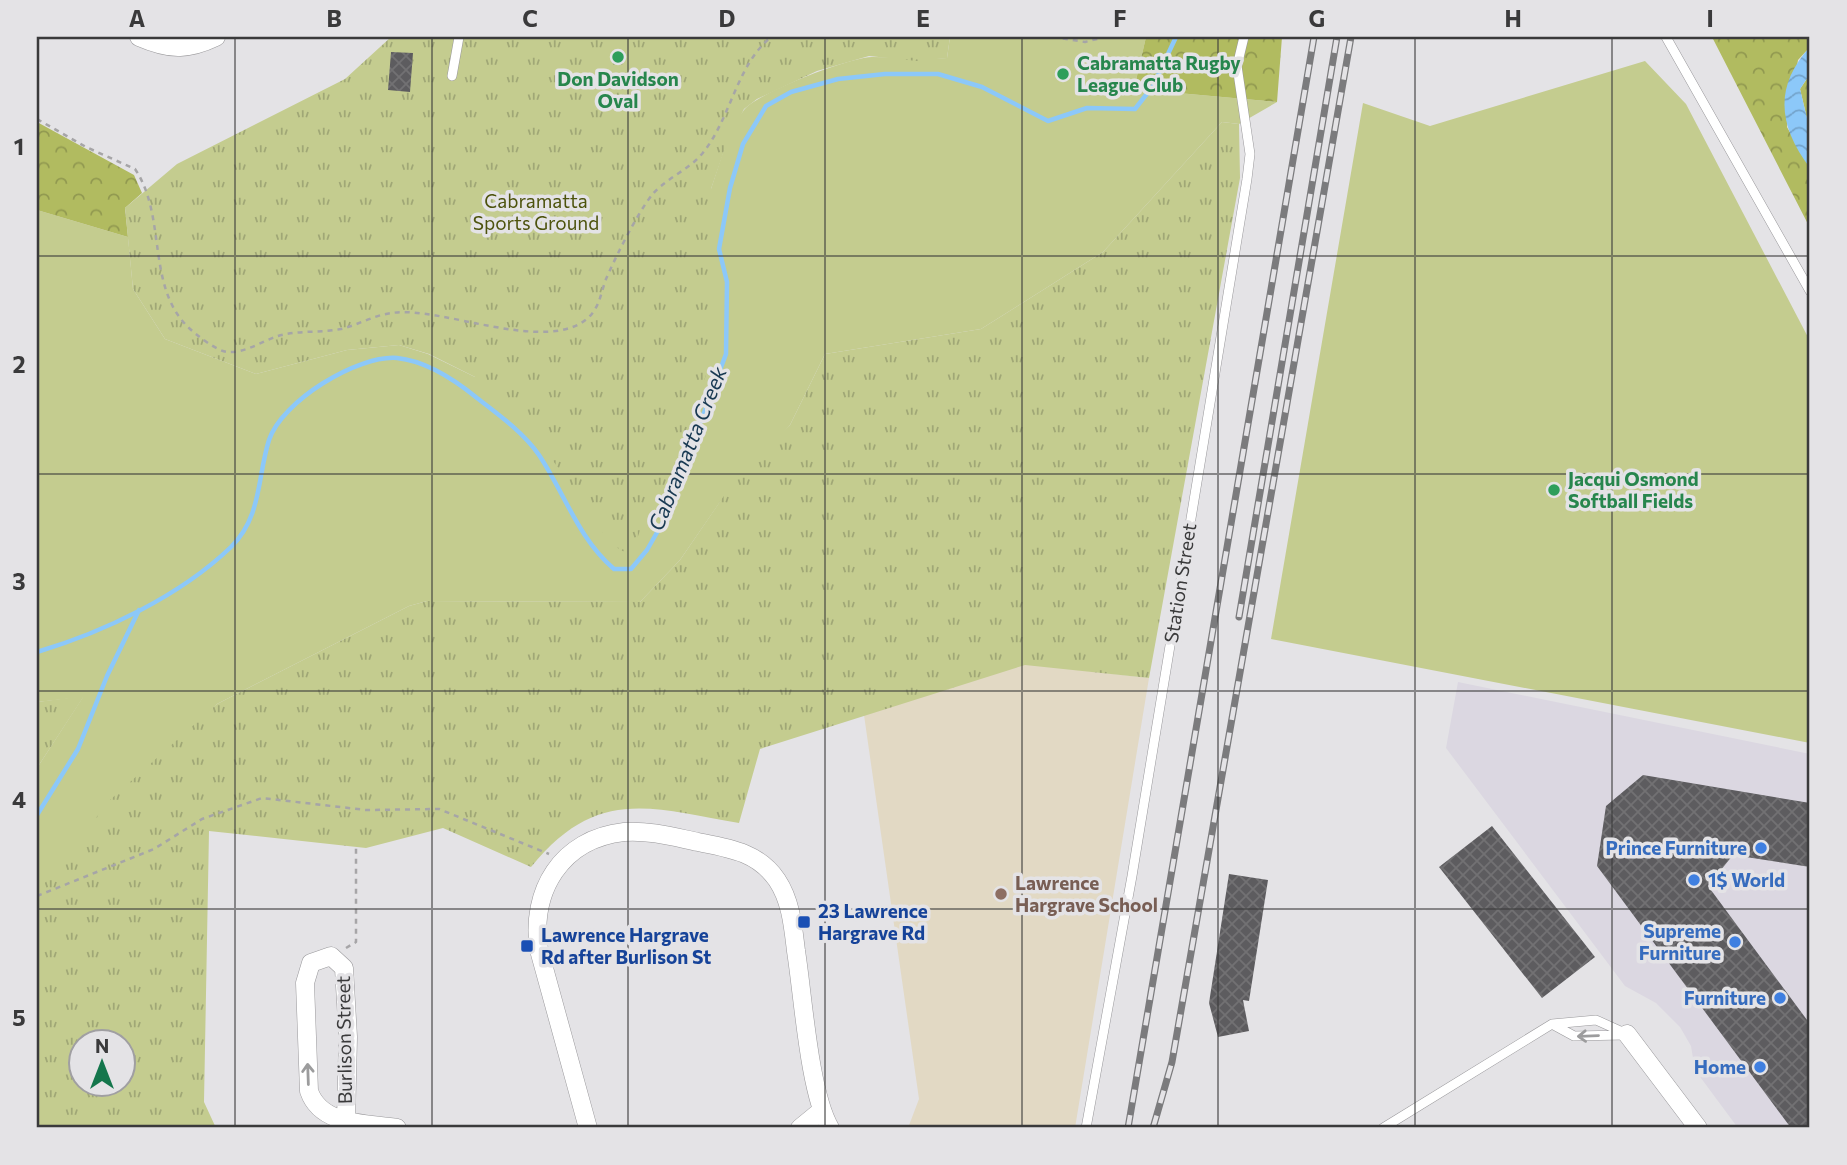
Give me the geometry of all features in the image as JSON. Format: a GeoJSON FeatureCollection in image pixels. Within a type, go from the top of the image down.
{"type":"FeatureCollection","features":[{"type":"Feature","properties":{"kind":"street"},"geometry":{"type":"LineString","coordinates":[[139,37],[161,46],[194,48],[216,37]]}},
{"type":"Feature","properties":{"kind":"street"},"geometry":{"type":"LineString","coordinates":[[584,1127],[536,928],[542,894],[570,854],[597,839],[639,832],[739,850],[765,866],[778,881],[791,915],[822,1110],[830,1128]]}},
{"type":"Feature","properties":{"kind":"street","name":"Burlison Street"},"geometry":{"type":"LineString","coordinates":[[346,1120],[348,1037],[344,968],[331,956],[312,963],[305,983],[309,1091],[314,1105],[332,1118],[397,1128]]}},
{"type":"Feature","properties":{"kind":"street"},"geometry":{"type":"LineString","coordinates":[[1627,1034],[1699,1128]]}},
{"type":"Feature","properties":{"kind":"street"},"geometry":{"type":"LineString","coordinates":[[800,1128],[822,1110]]}},
{"type":"Feature","properties":{"kind":"lane"},"geometry":{"type":"LineString","coordinates":[[452,76],[459,37]]}},
{"type":"Feature","properties":{"kind":"lane","name":"Station Street"},"geometry":{"type":"LineString","coordinates":[[1086,1128],[1132,876],[1247,179],[1250,154],[1237,66],[1244,37]]}},
{"type":"Feature","properties":{"kind":"lane"},"geometry":{"type":"LineString","coordinates":[[1666,37],[1810,291]]}},
{"type":"Feature","properties":{"kind":"lane"},"geometry":{"type":"LineString","coordinates":[[1383,1128],[1552,1024],[1596,1020],[1627,1034]]}},
{"type":"Feature","properties":{"kind":"lane"},"geometry":{"type":"LineString","coordinates":[[1552,1024],[1574,1037],[1627,1034]]}},
{"type":"Feature","properties":{"kind":"path"},"geometry":{"type":"LineString","coordinates":[[37,119],[86,147],[135,169],[148,195],[165,288],[174,308],[188,327],[225,353],[238,352],[278,336],[343,328],[393,313],[433,315],[513,331],[547,331],[578,325],[598,305],[607,278],[653,194],[701,156],[722,123],[747,67],[771,37]]}},
{"type":"Feature","properties":{"kind":"path"},"geometry":{"type":"LineString","coordinates":[[1053,37],[1086,42],[1105,37]]}},
{"type":"Feature","properties":{"kind":"path"},"geometry":{"type":"LineString","coordinates":[[37,896],[154,849],[202,820],[262,799],[366,810],[439,809],[548,852],[560,865]]}},
{"type":"Feature","properties":{"kind":"path"},"geometry":{"type":"LineString","coordinates":[[331,956],[356,942],[356,847]]}},
{"type":"Feature","properties":{"kind":"shaded area","name":"Lawrence Hargrave School"},"geometry":{"type":"Polygon","coordinates":[[[1025,664],[1149,678],[1075,1128],[908,1128],[919,1099],[864,715],[1025,664]]]}},
{"type":"Feature","properties":{"kind":"shaded area"},"geometry":{"type":"Polygon","coordinates":[[[1458,682],[1810,754],[1810,1128],[1738,1128],[1695,1070],[1691,1046],[1680,1027],[1656,1003],[1625,986],[1446,748],[1458,682]]]}},
{"type":"Feature","properties":{"kind":"green space","name":"Cabramatta Sports Ground"},"geometry":{"type":"Polygon","coordinates":[[[391,37],[950,37],[947,58],[917,61],[869,56],[817,71],[757,99],[744,109],[724,151],[711,189],[707,251],[716,314],[713,347],[704,382],[672,475],[649,505],[631,556],[611,544],[531,429],[475,377],[429,354],[399,345],[347,350],[256,374],[165,339],[133,289],[125,208],[177,164],[345,79],[391,37]]]}},
{"type":"Feature","properties":{"kind":"green space"},"geometry":{"type":"Polygon","coordinates":[[[950,37],[1146,37],[1134,89],[1277,102],[1239,124],[1222,122],[1103,252],[981,329],[825,354],[790,425],[720,502],[680,560],[640,602],[427,601],[409,606],[217,704],[37,893],[37,768],[83,697],[37,702],[37,210],[128,237],[133,289],[165,339],[256,374],[347,350],[399,345],[428,354],[475,377],[711,189],[733,128],[744,110],[752,103],[805,77],[861,59],[947,58],[950,37]]]}},
{"type":"Feature","properties":{"kind":"green space"},"geometry":{"type":"Polygon","coordinates":[[[1146,37],[1282,37],[1277,102],[1134,89],[1146,37]]]}},
{"type":"Feature","properties":{"kind":"green space"},"geometry":{"type":"Polygon","coordinates":[[[1712,37],[1810,37],[1810,47],[1798,60],[1787,127],[1810,168],[1810,228],[1712,37]]]}},
{"type":"Feature","properties":{"kind":"green space","name":"Jacqui Osmond Softball Fields"},"geometry":{"type":"Polygon","coordinates":[[[1645,61],[1686,104],[1810,341],[1810,743],[1271,639],[1363,103],[1430,126],[1645,61]]]}},
{"type":"Feature","properties":{"kind":"green space"},"geometry":{"type":"Polygon","coordinates":[[[1810,74],[1810,131],[1800,89],[1810,74]]]}},
{"type":"Feature","properties":{"kind":"green space"},"geometry":{"type":"Polygon","coordinates":[[[37,122],[134,175],[142,193],[125,208],[128,237],[37,210],[37,122]]]}},
{"type":"Feature","properties":{"kind":"green space"},"geometry":{"type":"Polygon","coordinates":[[[1222,122],[1239,124],[1240,178],[1149,678],[1025,665],[760,749],[739,823],[651,809],[626,809],[602,814],[578,824],[555,841],[531,867],[443,828],[366,848],[209,831],[204,1102],[216,1128],[37,1128],[37,893],[110,800],[217,704],[409,606],[427,601],[640,602],[680,560],[743,468],[790,425],[825,354],[981,329],[1103,252],[1222,122]]]}},
{"type":"Feature","properties":{"kind":"green space"},"geometry":{"type":"Polygon","coordinates":[[[84,696],[37,768],[37,702],[84,696]]]}},
{"type":"Feature","properties":{"kind":"water"},"geometry":{"type":"Polygon","coordinates":[[[1810,47],[1810,74],[1800,89],[1810,131],[1810,168],[1791,137],[1784,106],[1790,76],[1810,47]]]}},
{"type":"Feature","properties":{"kind":"building"},"geometry":{"type":"Polygon","coordinates":[[[391,52],[413,53],[410,92],[388,90],[391,52]]]}},
{"type":"Feature","properties":{"kind":"building"},"geometry":{"type":"Polygon","coordinates":[[[1643,775],[1810,803],[1810,867],[1733,855],[1708,886],[1810,1024],[1810,1128],[1791,1128],[1597,866],[1606,806],[1643,775]]]}},
{"type":"Feature","properties":{"kind":"building"},"geometry":{"type":"Polygon","coordinates":[[[1492,826],[1595,957],[1542,998],[1439,867],[1492,826]]]}},
{"type":"Feature","properties":{"kind":"building"},"geometry":{"type":"Polygon","coordinates":[[[1229,874],[1268,880],[1249,1001],[1243,1000],[1249,1031],[1218,1037],[1209,1003],[1229,874]]]}},
{"type":"Feature","properties":{"kind":"waterway","name":"Cabramatta Creek"},"geometry":{"type":"LineString","coordinates":[[37,652],[114,623],[165,596],[211,565],[231,547],[248,523],[257,496],[269,440],[289,410],[323,383],[342,372],[381,359],[408,360],[440,372],[510,424],[539,455],[591,544],[614,569],[631,569],[647,550],[663,522],[726,354],[727,282],[719,249],[730,188],[743,144],[766,106],[791,92],[838,79],[885,74],[938,74],[982,87],[1048,121],[1087,108],[1135,109],[1153,86],[1176,37]]}},
{"type":"Feature","properties":{"kind":"waterway"},"geometry":{"type":"LineString","coordinates":[[37,815],[78,749],[107,676],[139,610]]}},
{"type":"Feature","properties":{"kind":"railway"},"geometry":{"type":"LineString","coordinates":[[1128,1128],[1314,37]]}},
{"type":"Feature","properties":{"kind":"railway"},"geometry":{"type":"LineString","coordinates":[[1239,617],[1337,37]]}},
{"type":"Feature","properties":{"kind":"railway"},"geometry":{"type":"LineString","coordinates":[[1153,1128],[1172,1062],[1351,37]]}},
{"type":"Feature","properties":{"kind":"place","name":"Don Davidson Oval"},"geometry":{"type":"Point","coordinates":[618,57]}},
{"type":"Feature","properties":{"kind":"place","name":"Cabramatta Rugby League Club"},"geometry":{"type":"Point","coordinates":[1063,74]}},
{"type":"Feature","properties":{"kind":"place","name":"Jacqui Osmond Softball Fields"},"geometry":{"type":"Point","coordinates":[1554,490]}},
{"type":"Feature","properties":{"kind":"place","name":"Prince Furniture"},"geometry":{"type":"Point","coordinates":[1761,848]}},
{"type":"Feature","properties":{"kind":"place","name":"1$ World"},"geometry":{"type":"Point","coordinates":[1694,880]}},
{"type":"Feature","properties":{"kind":"place","name":"Lawrence Hargrave School"},"geometry":{"type":"Point","coordinates":[1001,894]}},
{"type":"Feature","properties":{"kind":"place","name":"23 Lawrence Hargrave Rd"},"geometry":{"type":"Point","coordinates":[804,922]}},
{"type":"Feature","properties":{"kind":"place","name":"Supreme Furniture"},"geometry":{"type":"Point","coordinates":[1735,942]}},
{"type":"Feature","properties":{"kind":"place","name":"Lawrence Hargrave Rd after Burlison St"},"geometry":{"type":"Point","coordinates":[527,946]}},
{"type":"Feature","properties":{"kind":"place","name":"Furniture"},"geometry":{"type":"Point","coordinates":[1780,998]}},
{"type":"Feature","properties":{"kind":"place","name":"Home"},"geometry":{"type":"Point","coordinates":[1760,1067]}}]}
